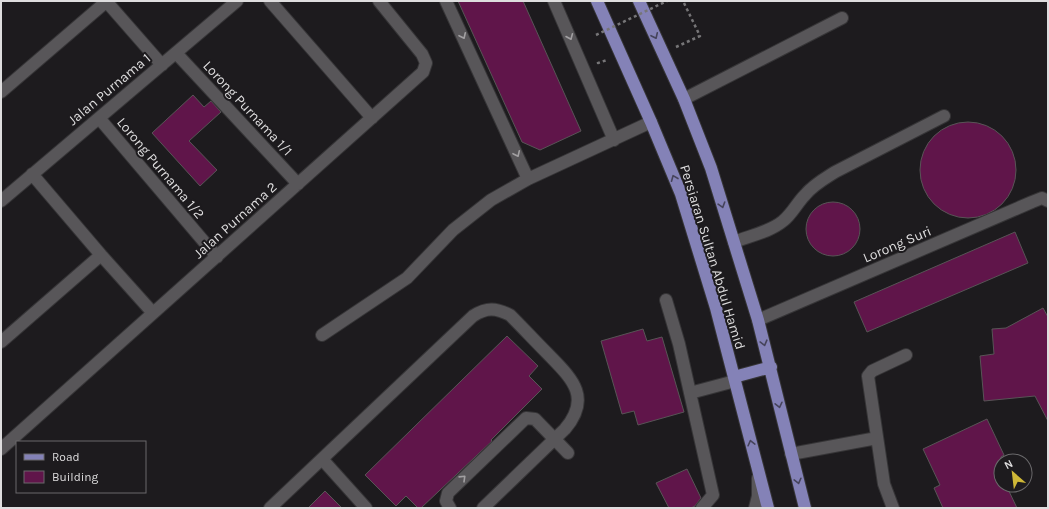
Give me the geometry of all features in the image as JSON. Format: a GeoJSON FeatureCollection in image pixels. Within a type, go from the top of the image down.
{"type":"FeatureCollection","features":[{"type":"Feature","properties":{"kind":"main road","name":"Persiaran Sultan Abdul Hamid"},"geometry":{"type":"LineString","coordinates":[[597,1],[651,122],[681,194],[716,308],[768,508]]}},
{"type":"Feature","properties":{"kind":"main road","name":"Persiaran Sultan Abdul Hamid"},"geometry":{"type":"LineString","coordinates":[[639,1],[684,99],[710,168],[758,320],[771,367],[805,508]]}},
{"type":"Feature","properties":{"kind":"main road"},"geometry":{"type":"LineString","coordinates":[[734,379],[771,367]]}},
{"type":"Feature","properties":{"kind":"street"},"geometry":{"type":"LineString","coordinates":[[1,92],[107,1],[162,65]]}},
{"type":"Feature","properties":{"kind":"street","name":"Jalan Purnama 1"},"geometry":{"type":"LineString","coordinates":[[1,201],[237,1]]}},
{"type":"Feature","properties":{"kind":"street"},"geometry":{"type":"LineString","coordinates":[[270,1],[372,118]]}},
{"type":"Feature","properties":{"kind":"street","name":"Jalan Purnama 2"},"geometry":{"type":"LineString","coordinates":[[1,449],[423,72],[426,63],[422,54],[378,1]]}},
{"type":"Feature","properties":{"kind":"street"},"geometry":{"type":"LineString","coordinates":[[446,1],[528,179]]}},
{"type":"Feature","properties":{"kind":"street"},"geometry":{"type":"LineString","coordinates":[[554,1],[614,140]]}},
{"type":"Feature","properties":{"kind":"street"},"geometry":{"type":"LineString","coordinates":[[684,99],[842,18]]}},
{"type":"Feature","properties":{"kind":"street","name":"Lorong Purnama 1/1"},"geometry":{"type":"LineString","coordinates":[[176,53],[298,184]]}},
{"type":"Feature","properties":{"kind":"street"},"geometry":{"type":"LineString","coordinates":[[734,242],[772,228],[782,222],[790,215],[806,194],[818,182],[944,116]]}},
{"type":"Feature","properties":{"kind":"street","name":"Lorong Purnama 1/2"},"geometry":{"type":"LineString","coordinates":[[99,118],[217,257]]}},
{"type":"Feature","properties":{"kind":"street"},"geometry":{"type":"LineString","coordinates":[[322,335],[407,278],[453,230],[471,214],[491,200],[528,179],[651,122]]}},
{"type":"Feature","properties":{"kind":"street"},"geometry":{"type":"LineString","coordinates":[[32,174],[153,313]]}},
{"type":"Feature","properties":{"kind":"street","name":"Lorong Suri"},"geometry":{"type":"LineString","coordinates":[[758,320],[1032,202],[1042,198],[1048,201]]}},
{"type":"Feature","properties":{"kind":"street"},"geometry":{"type":"LineString","coordinates":[[1,342],[101,255]]}},
{"type":"Feature","properties":{"kind":"street"},"geometry":{"type":"LineString","coordinates":[[666,300],[679,344],[713,495],[702,508]]}},
{"type":"Feature","properties":{"kind":"street"},"geometry":{"type":"LineString","coordinates":[[270,508],[473,316],[486,310],[501,310],[510,316],[571,379],[578,396],[578,405],[576,414],[571,422],[483,508]]}},
{"type":"Feature","properties":{"kind":"street"},"geometry":{"type":"LineString","coordinates":[[892,508],[884,484],[868,376],[872,371],[906,355]]}},
{"type":"Feature","properties":{"kind":"street"},"geometry":{"type":"LineString","coordinates":[[690,394],[734,379]]}},
{"type":"Feature","properties":{"kind":"street"},"geometry":{"type":"LineString","coordinates":[[450,508],[446,501],[448,493],[524,420],[530,418],[535,419],[568,453]]}},
{"type":"Feature","properties":{"kind":"street"},"geometry":{"type":"LineString","coordinates":[[791,454],[877,438]]}},
{"type":"Feature","properties":{"kind":"street"},"geometry":{"type":"LineString","coordinates":[[322,459],[366,508]]}},
{"type":"Feature","properties":{"kind":"street"},"geometry":{"type":"LineString","coordinates":[[755,508],[758,496],[758,470]]}},
{"type":"Feature","properties":{"kind":"path"},"geometry":{"type":"LineString","coordinates":[[596,35],[667,1]]}},
{"type":"Feature","properties":{"kind":"path"},"geometry":{"type":"LineString","coordinates":[[663,54],[700,36],[683,1]]}},
{"type":"Feature","properties":{"kind":"path"},"geometry":{"type":"LineString","coordinates":[[595,57],[598,63],[621,54]]}},
{"type":"Feature","properties":{"kind":"building"},"geometry":{"type":"Polygon","coordinates":[[[458,1],[523,1],[581,131],[540,150],[522,142],[458,1]]]}},
{"type":"Feature","properties":{"kind":"building"},"geometry":{"type":"Polygon","coordinates":[[[193,95],[204,107],[211,101],[221,112],[189,141],[217,170],[200,186],[152,133],[193,95]]]}},
{"type":"Feature","properties":{"kind":"building"},"geometry":{"type":"Polygon","coordinates":[[[968,122],[986,126],[995,130],[1002,136],[1008,143],[1012,152],[1016,170],[1012,188],[1008,197],[1002,204],[995,210],[986,214],[968,218],[950,214],[941,210],[934,204],[928,197],[924,188],[920,170],[924,152],[928,143],[934,136],[941,130],[950,126],[968,122]]]}},
{"type":"Feature","properties":{"kind":"building"},"geometry":{"type":"Polygon","coordinates":[[[828,202],[838,202],[848,206],[856,214],[860,224],[860,234],[856,244],[848,252],[838,256],[828,256],[818,252],[810,244],[806,234],[806,224],[810,214],[818,206],[828,202]]]}},
{"type":"Feature","properties":{"kind":"building"},"geometry":{"type":"Polygon","coordinates":[[[1015,232],[1028,263],[867,332],[854,302],[1015,232]]]}},
{"type":"Feature","properties":{"kind":"building"},"geometry":{"type":"Polygon","coordinates":[[[1043,308],[1048,317],[1048,421],[1035,396],[984,401],[980,356],[994,354],[992,329],[1006,328],[1043,308]]]}},
{"type":"Feature","properties":{"kind":"building"},"geometry":{"type":"Polygon","coordinates":[[[643,329],[647,341],[662,337],[684,412],[638,425],[634,411],[622,414],[601,341],[643,329]]]}},
{"type":"Feature","properties":{"kind":"building"},"geometry":{"type":"Polygon","coordinates":[[[507,336],[538,366],[529,376],[542,389],[491,440],[492,441],[421,508],[418,508],[406,496],[396,506],[365,475],[507,336]]]}},
{"type":"Feature","properties":{"kind":"building"},"geometry":{"type":"Polygon","coordinates":[[[987,419],[1003,453],[993,453],[993,493],[1010,493],[1017,508],[943,508],[934,488],[940,485],[923,449],[987,419]]]}},
{"type":"Feature","properties":{"kind":"building"},"geometry":{"type":"Polygon","coordinates":[[[687,469],[701,498],[695,506],[691,508],[669,508],[656,483],[687,469]]]}},
{"type":"Feature","properties":{"kind":"building"},"geometry":{"type":"Polygon","coordinates":[[[325,491],[342,508],[308,508],[325,491]]]}}]}
